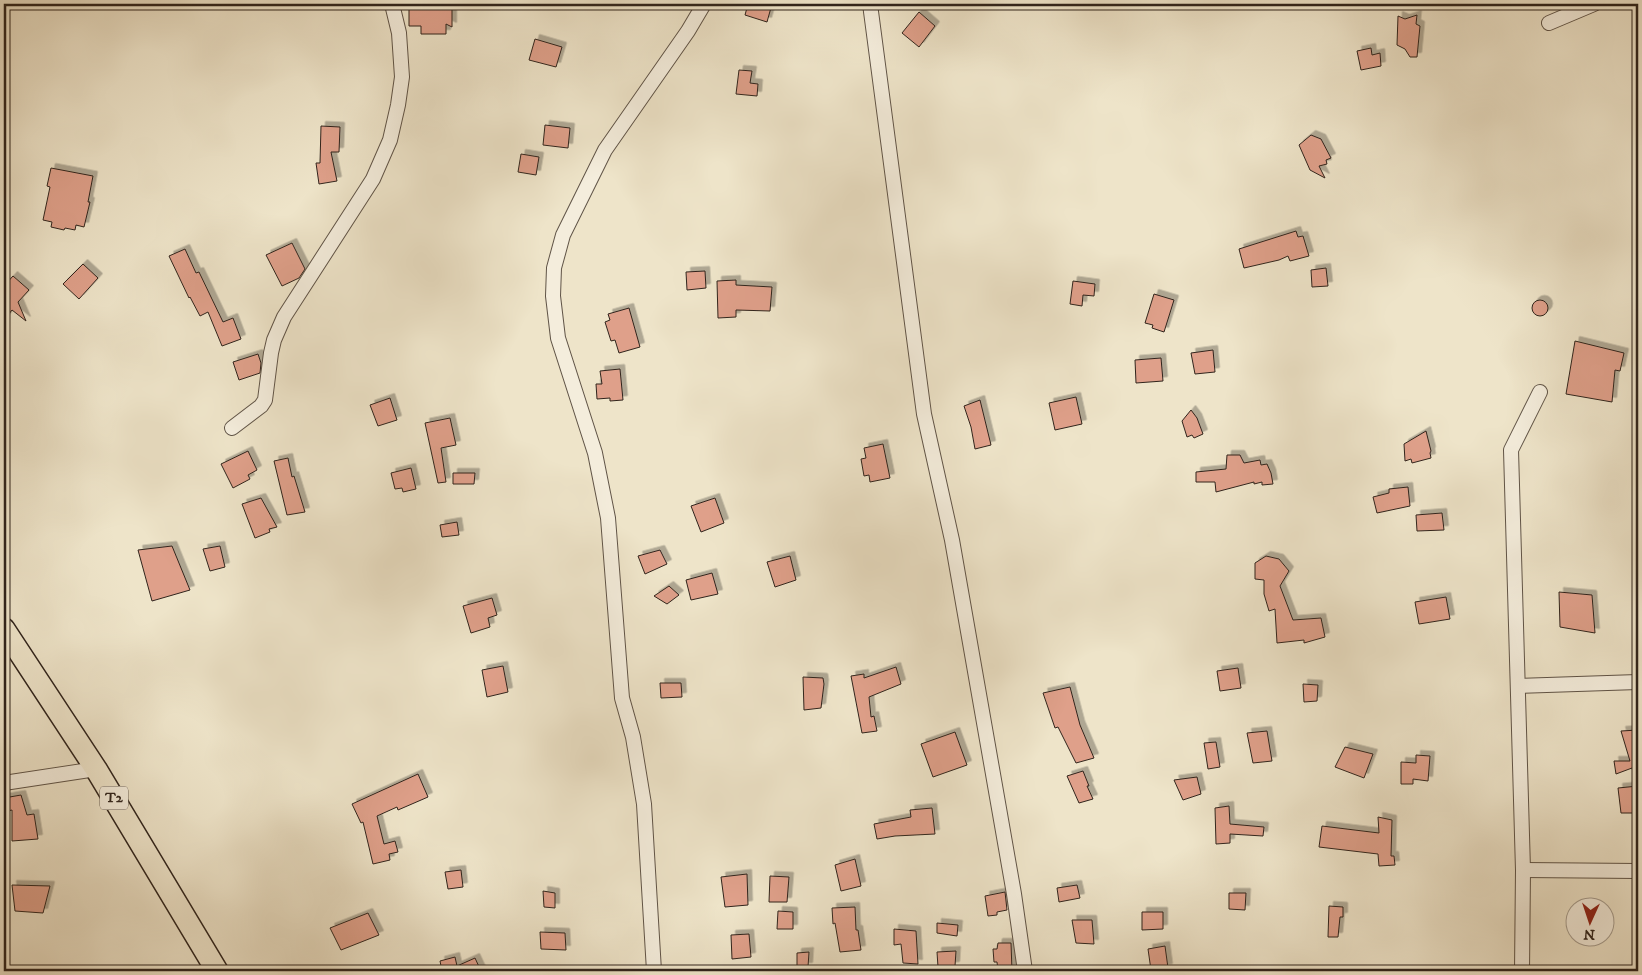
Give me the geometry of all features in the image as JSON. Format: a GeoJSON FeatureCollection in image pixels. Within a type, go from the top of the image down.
{"type":"FeatureCollection","features":[{"type":"Feature","properties":{"kind":"highway","name":"T2"},"geometry":{"type":"LineString","coordinates":[[4,629],[96,769],[217,971]]}},
{"type":"Feature","properties":{"kind":"street"},"geometry":{"type":"LineString","coordinates":[[232,428],[266,400],[271,353],[274,340],[284,317],[373,179],[390,140],[402,77],[398,34],[392,4]]}},
{"type":"Feature","properties":{"kind":"street"},"geometry":{"type":"LineString","coordinates":[[654,971],[644,804],[632,737],[622,698],[608,518],[594,454],[558,338],[553,296],[554,268],[563,234],[605,150],[688,31],[704,4]]}},
{"type":"Feature","properties":{"kind":"street"},"geometry":{"type":"LineString","coordinates":[[870,4],[924,414],[952,540],[1014,894],[1025,971]]}},
{"type":"Feature","properties":{"kind":"street"},"geometry":{"type":"LineString","coordinates":[[1549,23],[1594,4]]}},
{"type":"Feature","properties":{"kind":"street"},"geometry":{"type":"LineString","coordinates":[[1522,971],[1523,870],[1511,450],[1540,392]]}},
{"type":"Feature","properties":{"kind":"street"},"geometry":{"type":"LineString","coordinates":[[1518,686],[1638,682]]}},
{"type":"Feature","properties":{"kind":"street"},"geometry":{"type":"LineString","coordinates":[[4,783],[96,769]]}},
{"type":"Feature","properties":{"kind":"street"},"geometry":{"type":"LineString","coordinates":[[1523,870],[1638,871]]}},
{"type":"Feature","properties":{"kind":"building"},"geometry":{"type":"Polygon","coordinates":[[[748,4],[772,4],[767,22],[745,15],[748,4]]]}},
{"type":"Feature","properties":{"kind":"building"},"geometry":{"type":"Polygon","coordinates":[[[409,6],[452,6],[452,27],[446,24],[446,34],[421,34],[421,26],[409,26],[409,6]]]}},
{"type":"Feature","properties":{"kind":"building"},"geometry":{"type":"Polygon","coordinates":[[[919,12],[935,26],[919,47],[902,33],[919,12]]]}},
{"type":"Feature","properties":{"kind":"building"},"geometry":{"type":"Polygon","coordinates":[[[1417,15],[1416,24],[1420,26],[1417,57],[1410,57],[1405,49],[1397,45],[1398,16],[1405,19],[1417,15]]]}},
{"type":"Feature","properties":{"kind":"building"},"geometry":{"type":"Polygon","coordinates":[[[535,39],[562,47],[556,67],[529,60],[535,39]]]}},
{"type":"Feature","properties":{"kind":"building"},"geometry":{"type":"Polygon","coordinates":[[[1371,48],[1372,55],[1380,53],[1381,66],[1361,70],[1357,51],[1371,48]]]}},
{"type":"Feature","properties":{"kind":"building"},"geometry":{"type":"Polygon","coordinates":[[[739,70],[752,71],[750,83],[758,84],[757,96],[736,94],[739,70]]]}},
{"type":"Feature","properties":{"kind":"building"},"geometry":{"type":"Polygon","coordinates":[[[545,125],[570,128],[568,148],[543,145],[545,125]]]}},
{"type":"Feature","properties":{"kind":"building"},"geometry":{"type":"Polygon","coordinates":[[[321,126],[340,127],[339,152],[331,152],[337,181],[319,184],[316,163],[320,163],[321,126]]]}},
{"type":"Feature","properties":{"kind":"building"},"geometry":{"type":"Polygon","coordinates":[[[1311,135],[1321,139],[1331,158],[1326,160],[1327,164],[1319,166],[1325,178],[1310,170],[1299,145],[1311,135]]]}},
{"type":"Feature","properties":{"kind":"building"},"geometry":{"type":"Polygon","coordinates":[[[521,154],[539,157],[536,175],[518,172],[521,154]]]}},
{"type":"Feature","properties":{"kind":"building"},"geometry":{"type":"Polygon","coordinates":[[[51,168],[93,176],[88,202],[90,202],[84,227],[76,225],[75,230],[65,228],[64,230],[51,227],[52,222],[43,220],[50,187],[47,186],[51,168]]]}},
{"type":"Feature","properties":{"kind":"building"},"geometry":{"type":"Polygon","coordinates":[[[1296,231],[1298,237],[1303,236],[1309,256],[1290,261],[1288,256],[1244,268],[1239,249],[1296,231]]]}},
{"type":"Feature","properties":{"kind":"building"},"geometry":{"type":"Polygon","coordinates":[[[292,243],[305,269],[299,278],[282,286],[266,255],[292,243]]]}},
{"type":"Feature","properties":{"kind":"building"},"geometry":{"type":"Polygon","coordinates":[[[185,249],[196,273],[199,272],[223,322],[233,318],[241,339],[222,346],[208,312],[200,316],[189,298],[169,256],[185,249]]]}},
{"type":"Feature","properties":{"kind":"building"},"geometry":{"type":"Polygon","coordinates":[[[83,264],[98,278],[79,299],[63,284],[83,264]]]}},
{"type":"Feature","properties":{"kind":"building"},"geometry":{"type":"Polygon","coordinates":[[[1326,268],[1328,286],[1312,287],[1311,270],[1326,268]]]}},
{"type":"Feature","properties":{"kind":"building"},"geometry":{"type":"Polygon","coordinates":[[[705,271],[706,288],[687,290],[686,272],[705,271]]]}},
{"type":"Feature","properties":{"kind":"building"},"geometry":{"type":"Polygon","coordinates":[[[13,276],[29,290],[18,302],[26,321],[12,310],[4,320],[4,286],[13,276]]]}},
{"type":"Feature","properties":{"kind":"building"},"geometry":{"type":"Polygon","coordinates":[[[736,280],[736,285],[772,287],[770,311],[736,310],[736,317],[718,318],[717,281],[736,280]]]}},
{"type":"Feature","properties":{"kind":"building"},"geometry":{"type":"Polygon","coordinates":[[[1073,281],[1095,284],[1094,296],[1083,295],[1082,306],[1070,304],[1073,281]]]}},
{"type":"Feature","properties":{"kind":"building"},"geometry":{"type":"Polygon","coordinates":[[[1154,294],[1174,300],[1164,332],[1152,328],[1153,325],[1145,323],[1154,294]]]}},
{"type":"Feature","properties":{"kind":"building"},"geometry":{"type":"Polygon","coordinates":[[[1540,300],[1548,308],[1540,316],[1532,308],[1540,300]]]}},
{"type":"Feature","properties":{"kind":"building"},"geometry":{"type":"Polygon","coordinates":[[[629,308],[640,347],[619,353],[615,340],[611,341],[605,322],[610,320],[608,314],[629,308]]]}},
{"type":"Feature","properties":{"kind":"building"},"geometry":{"type":"Polygon","coordinates":[[[1575,341],[1624,353],[1620,371],[1615,370],[1612,402],[1566,394],[1575,341]]]}},
{"type":"Feature","properties":{"kind":"building"},"geometry":{"type":"Polygon","coordinates":[[[1213,350],[1215,372],[1195,374],[1191,353],[1213,350]]]}},
{"type":"Feature","properties":{"kind":"building"},"geometry":{"type":"Polygon","coordinates":[[[258,354],[261,363],[260,373],[239,380],[233,362],[258,354]]]}},
{"type":"Feature","properties":{"kind":"building"},"geometry":{"type":"Polygon","coordinates":[[[1161,358],[1163,381],[1136,383],[1135,360],[1161,358]]]}},
{"type":"Feature","properties":{"kind":"building"},"geometry":{"type":"Polygon","coordinates":[[[620,369],[623,400],[597,399],[596,384],[602,384],[600,371],[620,369]]]}},
{"type":"Feature","properties":{"kind":"building"},"geometry":{"type":"Polygon","coordinates":[[[1076,397],[1082,424],[1055,430],[1049,403],[1076,397]]]}},
{"type":"Feature","properties":{"kind":"building"},"geometry":{"type":"Polygon","coordinates":[[[390,398],[397,420],[378,426],[370,405],[390,398]]]}},
{"type":"Feature","properties":{"kind":"building"},"geometry":{"type":"Polygon","coordinates":[[[980,400],[991,445],[975,449],[971,427],[964,406],[980,400]]]}},
{"type":"Feature","properties":{"kind":"building"},"geometry":{"type":"Polygon","coordinates":[[[1191,410],[1197,418],[1203,434],[1194,438],[1192,435],[1187,437],[1182,421],[1191,410]]]}},
{"type":"Feature","properties":{"kind":"building"},"geometry":{"type":"Polygon","coordinates":[[[450,418],[456,445],[441,448],[446,482],[438,483],[425,423],[450,418]]]}},
{"type":"Feature","properties":{"kind":"building"},"geometry":{"type":"Polygon","coordinates":[[[1426,431],[1431,458],[1412,463],[1411,459],[1405,461],[1404,444],[1426,431]]]}},
{"type":"Feature","properties":{"kind":"building"},"geometry":{"type":"Polygon","coordinates":[[[883,444],[890,478],[870,482],[869,475],[864,476],[861,459],[866,458],[864,448],[883,444]]]}},
{"type":"Feature","properties":{"kind":"building"},"geometry":{"type":"Polygon","coordinates":[[[248,451],[257,470],[248,475],[250,479],[233,488],[221,464],[248,451]]]}},
{"type":"Feature","properties":{"kind":"building"},"geometry":{"type":"Polygon","coordinates":[[[1227,455],[1240,455],[1244,463],[1260,460],[1261,465],[1267,464],[1273,484],[1262,485],[1262,482],[1254,484],[1254,482],[1216,492],[1215,482],[1196,482],[1196,472],[1226,469],[1227,455]]]}},
{"type":"Feature","properties":{"kind":"building"},"geometry":{"type":"Polygon","coordinates":[[[288,458],[292,477],[294,476],[305,512],[287,515],[274,461],[288,458]]]}},
{"type":"Feature","properties":{"kind":"building"},"geometry":{"type":"Polygon","coordinates":[[[411,468],[416,489],[403,492],[402,488],[395,489],[391,473],[411,468]]]}},
{"type":"Feature","properties":{"kind":"building"},"geometry":{"type":"Polygon","coordinates":[[[453,473],[475,473],[474,484],[453,484],[453,473]]]}},
{"type":"Feature","properties":{"kind":"building"},"geometry":{"type":"Polygon","coordinates":[[[1408,487],[1410,506],[1377,513],[1373,497],[1389,493],[1389,489],[1408,487]]]}},
{"type":"Feature","properties":{"kind":"building"},"geometry":{"type":"Polygon","coordinates":[[[261,498],[277,527],[269,529],[270,532],[255,538],[242,504],[261,498]]]}},
{"type":"Feature","properties":{"kind":"building"},"geometry":{"type":"Polygon","coordinates":[[[715,498],[724,523],[701,532],[691,506],[715,498]]]}},
{"type":"Feature","properties":{"kind":"building"},"geometry":{"type":"Polygon","coordinates":[[[1442,513],[1444,530],[1417,531],[1416,515],[1442,513]]]}},
{"type":"Feature","properties":{"kind":"building"},"geometry":{"type":"Polygon","coordinates":[[[457,522],[459,535],[442,537],[440,525],[457,522]]]}},
{"type":"Feature","properties":{"kind":"building"},"geometry":{"type":"Polygon","coordinates":[[[172,546],[190,590],[152,601],[138,550],[172,546]]]}},
{"type":"Feature","properties":{"kind":"building"},"geometry":{"type":"Polygon","coordinates":[[[220,546],[225,567],[210,571],[203,549],[220,546]]]}},
{"type":"Feature","properties":{"kind":"building"},"geometry":{"type":"Polygon","coordinates":[[[660,550],[667,564],[645,574],[638,556],[660,550]]]}},
{"type":"Feature","properties":{"kind":"building"},"geometry":{"type":"Polygon","coordinates":[[[790,556],[796,580],[775,587],[767,562],[790,556]]]}},
{"type":"Feature","properties":{"kind":"building"},"geometry":{"type":"Polygon","coordinates":[[[1266,556],[1279,559],[1289,571],[1280,586],[1293,620],[1321,618],[1325,637],[1304,643],[1304,640],[1277,643],[1275,609],[1269,611],[1264,594],[1264,580],[1255,579],[1255,563],[1266,556]]]}},
{"type":"Feature","properties":{"kind":"building"},"geometry":{"type":"Polygon","coordinates":[[[712,573],[718,594],[691,600],[686,580],[712,573]]]}},
{"type":"Feature","properties":{"kind":"building"},"geometry":{"type":"Polygon","coordinates":[[[669,586],[679,595],[667,604],[654,596],[669,586]]]}},
{"type":"Feature","properties":{"kind":"building"},"geometry":{"type":"Polygon","coordinates":[[[1559,592],[1592,595],[1595,633],[1560,627],[1559,592]]]}},
{"type":"Feature","properties":{"kind":"building"},"geometry":{"type":"Polygon","coordinates":[[[1446,597],[1450,619],[1419,624],[1415,602],[1446,597]]]}},
{"type":"Feature","properties":{"kind":"building"},"geometry":{"type":"Polygon","coordinates":[[[492,598],[497,615],[488,618],[490,627],[471,633],[463,606],[492,598]]]}},
{"type":"Feature","properties":{"kind":"building"},"geometry":{"type":"Polygon","coordinates":[[[503,666],[508,692],[487,697],[482,670],[503,666]]]}},
{"type":"Feature","properties":{"kind":"building"},"geometry":{"type":"Polygon","coordinates":[[[896,667],[901,684],[869,697],[871,717],[874,716],[877,731],[862,733],[851,676],[864,674],[864,678],[896,667]]]}},
{"type":"Feature","properties":{"kind":"building"},"geometry":{"type":"Polygon","coordinates":[[[1238,668],[1241,688],[1220,691],[1217,671],[1238,668]]]}},
{"type":"Feature","properties":{"kind":"building"},"geometry":{"type":"Polygon","coordinates":[[[803,677],[823,678],[821,708],[804,710],[803,677]]]}},
{"type":"Feature","properties":{"kind":"building"},"geometry":{"type":"Polygon","coordinates":[[[660,683],[681,683],[682,697],[661,698],[660,683]]]}},
{"type":"Feature","properties":{"kind":"building"},"geometry":{"type":"Polygon","coordinates":[[[1303,684],[1318,685],[1317,701],[1304,702],[1303,684]]]}},
{"type":"Feature","properties":{"kind":"building"},"geometry":{"type":"Polygon","coordinates":[[[1070,687],[1080,725],[1094,758],[1076,763],[1058,727],[1055,728],[1043,693],[1070,687]]]}},
{"type":"Feature","properties":{"kind":"building"},"geometry":{"type":"Polygon","coordinates":[[[1638,730],[1638,779],[1635,780],[1632,768],[1616,774],[1614,761],[1630,761],[1621,731],[1638,730]]]}},
{"type":"Feature","properties":{"kind":"building"},"geometry":{"type":"Polygon","coordinates":[[[1267,731],[1272,761],[1253,763],[1247,733],[1267,731]]]}},
{"type":"Feature","properties":{"kind":"building"},"geometry":{"type":"Polygon","coordinates":[[[955,732],[967,765],[933,777],[921,744],[955,732]]]}},
{"type":"Feature","properties":{"kind":"building"},"geometry":{"type":"Polygon","coordinates":[[[1216,742],[1220,767],[1208,769],[1204,743],[1216,742]]]}},
{"type":"Feature","properties":{"kind":"building"},"geometry":{"type":"Polygon","coordinates":[[[1345,747],[1373,754],[1364,778],[1335,767],[1345,747]]]}},
{"type":"Feature","properties":{"kind":"building"},"geometry":{"type":"Polygon","coordinates":[[[1416,755],[1430,756],[1428,781],[1413,779],[1413,784],[1401,784],[1401,762],[1416,763],[1416,755]]]}},
{"type":"Feature","properties":{"kind":"building"},"geometry":{"type":"Polygon","coordinates":[[[1083,771],[1093,799],[1079,803],[1067,776],[1083,771]]]}},
{"type":"Feature","properties":{"kind":"building"},"geometry":{"type":"Polygon","coordinates":[[[418,774],[428,797],[398,810],[397,807],[377,816],[384,844],[395,841],[398,852],[389,854],[390,860],[373,864],[363,822],[361,823],[352,804],[418,774]]]}},
{"type":"Feature","properties":{"kind":"building"},"geometry":{"type":"Polygon","coordinates":[[[1197,777],[1201,794],[1183,800],[1174,780],[1197,777]]]}},
{"type":"Feature","properties":{"kind":"building"},"geometry":{"type":"Polygon","coordinates":[[[1638,786],[1638,813],[1621,813],[1618,788],[1638,786]]]}},
{"type":"Feature","properties":{"kind":"building"},"geometry":{"type":"Polygon","coordinates":[[[21,795],[27,815],[34,814],[38,839],[12,841],[12,810],[4,812],[4,798],[21,795]]]}},
{"type":"Feature","properties":{"kind":"building"},"geometry":{"type":"Polygon","coordinates":[[[1229,806],[1230,824],[1264,827],[1263,836],[1230,834],[1230,843],[1216,844],[1215,808],[1229,806]]]}},
{"type":"Feature","properties":{"kind":"building"},"geometry":{"type":"Polygon","coordinates":[[[932,808],[935,834],[877,839],[874,824],[911,817],[910,810],[932,808]]]}},
{"type":"Feature","properties":{"kind":"building"},"geometry":{"type":"Polygon","coordinates":[[[1378,817],[1392,820],[1391,856],[1394,856],[1395,865],[1379,866],[1378,854],[1319,847],[1322,826],[1379,833],[1378,817]]]}},
{"type":"Feature","properties":{"kind":"building"},"geometry":{"type":"Polygon","coordinates":[[[855,859],[861,886],[841,891],[835,865],[855,859]]]}},
{"type":"Feature","properties":{"kind":"building"},"geometry":{"type":"Polygon","coordinates":[[[461,870],[463,887],[448,889],[445,872],[461,870]]]}},
{"type":"Feature","properties":{"kind":"building"},"geometry":{"type":"Polygon","coordinates":[[[747,874],[748,905],[725,907],[721,877],[747,874]]]}},
{"type":"Feature","properties":{"kind":"building"},"geometry":{"type":"Polygon","coordinates":[[[770,876],[789,877],[787,902],[769,902],[770,876]]]}},
{"type":"Feature","properties":{"kind":"building"},"geometry":{"type":"Polygon","coordinates":[[[12,885],[50,886],[43,913],[15,911],[12,885]]]}},
{"type":"Feature","properties":{"kind":"building"},"geometry":{"type":"Polygon","coordinates":[[[1077,885],[1080,898],[1059,902],[1057,888],[1077,885]]]}},
{"type":"Feature","properties":{"kind":"building"},"geometry":{"type":"Polygon","coordinates":[[[543,891],[555,893],[555,908],[544,907],[543,891]]]}},
{"type":"Feature","properties":{"kind":"building"},"geometry":{"type":"Polygon","coordinates":[[[1005,892],[1007,910],[997,912],[997,915],[988,916],[985,896],[1005,892]]]}},
{"type":"Feature","properties":{"kind":"building"},"geometry":{"type":"Polygon","coordinates":[[[1229,893],[1246,893],[1245,910],[1229,909],[1229,893]]]}},
{"type":"Feature","properties":{"kind":"building"},"geometry":{"type":"Polygon","coordinates":[[[1329,906],[1343,907],[1343,917],[1340,917],[1338,937],[1328,937],[1329,906]]]}},
{"type":"Feature","properties":{"kind":"building"},"geometry":{"type":"Polygon","coordinates":[[[855,907],[856,930],[858,930],[861,950],[840,952],[835,923],[833,924],[832,908],[855,907]]]}},
{"type":"Feature","properties":{"kind":"building"},"geometry":{"type":"Polygon","coordinates":[[[778,911],[793,912],[793,929],[777,929],[778,911]]]}},
{"type":"Feature","properties":{"kind":"building"},"geometry":{"type":"Polygon","coordinates":[[[1142,912],[1163,912],[1163,929],[1142,930],[1142,912]]]}},
{"type":"Feature","properties":{"kind":"building"},"geometry":{"type":"Polygon","coordinates":[[[368,913],[379,935],[341,950],[330,928],[368,913]]]}},
{"type":"Feature","properties":{"kind":"building"},"geometry":{"type":"Polygon","coordinates":[[[1072,920],[1092,920],[1094,944],[1076,943],[1072,920]]]}},
{"type":"Feature","properties":{"kind":"building"},"geometry":{"type":"Polygon","coordinates":[[[937,923],[958,925],[957,936],[937,933],[937,923]]]}},
{"type":"Feature","properties":{"kind":"building"},"geometry":{"type":"Polygon","coordinates":[[[894,929],[916,931],[918,964],[903,963],[901,944],[894,945],[894,929]]]}},
{"type":"Feature","properties":{"kind":"building"},"geometry":{"type":"Polygon","coordinates":[[[540,932],[565,933],[566,950],[541,949],[540,932]]]}},
{"type":"Feature","properties":{"kind":"building"},"geometry":{"type":"Polygon","coordinates":[[[749,934],[751,957],[732,959],[731,935],[749,934]]]}},
{"type":"Feature","properties":{"kind":"building"},"geometry":{"type":"Polygon","coordinates":[[[998,943],[1011,943],[1012,971],[998,971],[997,962],[994,962],[993,949],[997,949],[998,943]]]}},
{"type":"Feature","properties":{"kind":"building"},"geometry":{"type":"Polygon","coordinates":[[[1165,946],[1168,968],[1151,970],[1148,949],[1165,946]]]}},
{"type":"Feature","properties":{"kind":"building"},"geometry":{"type":"Polygon","coordinates":[[[956,951],[955,966],[938,967],[937,952],[956,951]]]}},
{"type":"Feature","properties":{"kind":"building"},"geometry":{"type":"Polygon","coordinates":[[[809,952],[808,967],[797,967],[797,953],[809,952]]]}},
{"type":"Feature","properties":{"kind":"building"},"geometry":{"type":"Polygon","coordinates":[[[455,957],[457,966],[475,958],[481,971],[442,971],[440,961],[455,957]]]}}]}
